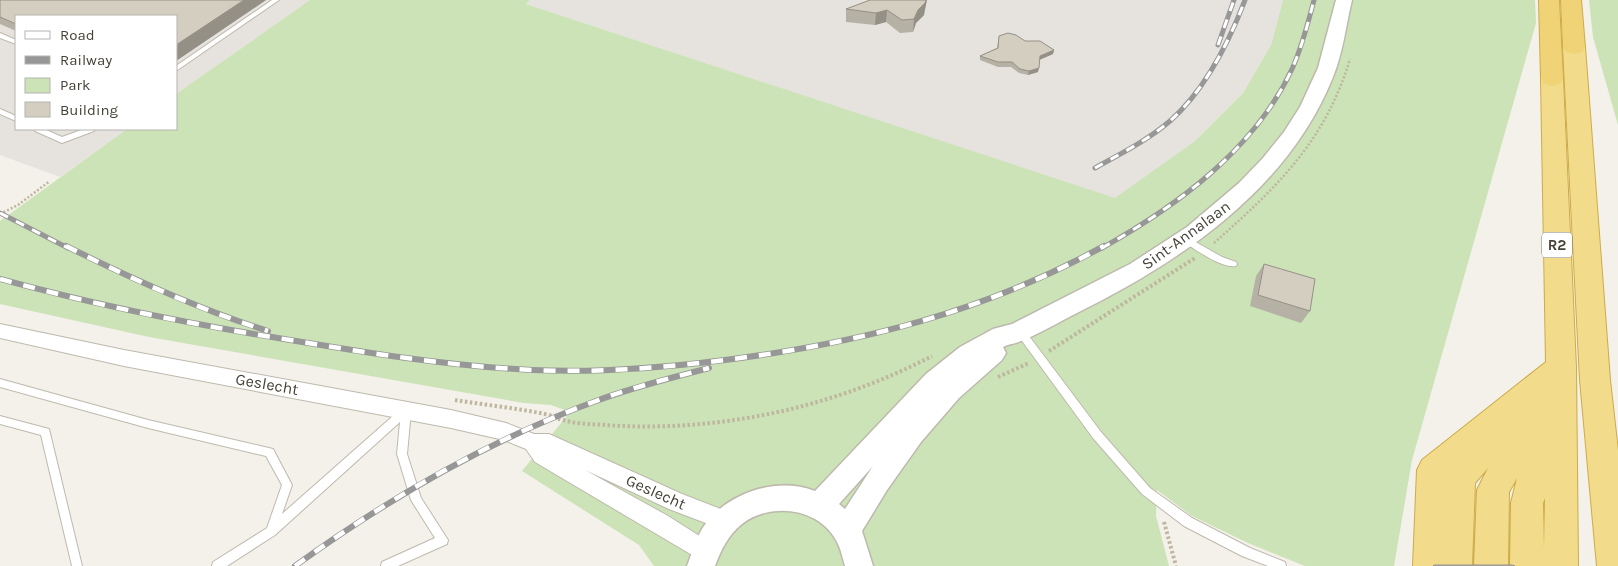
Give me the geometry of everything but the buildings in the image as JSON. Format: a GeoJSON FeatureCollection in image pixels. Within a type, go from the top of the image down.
{"type":"FeatureCollection","features":[{"type":"Feature","properties":{"kind":"highway","name":"R2"},"geometry":{"type":"LineString","coordinates":[[1549,0],[1561,367],[1561,566]]}},
{"type":"Feature","properties":{"kind":"highway","name":"R2"},"geometry":{"type":"LineString","coordinates":[[1571,0],[1595,380],[1614,566]]}},
{"type":"Feature","properties":{"kind":"highway","name":"R2"},"geometry":{"type":"LineString","coordinates":[[1509,566],[1510,496],[1561,367]]}},
{"type":"Feature","properties":{"kind":"highway","name":"R2"},"geometry":{"type":"LineString","coordinates":[[1527,566],[1527,503],[1561,367]]}},
{"type":"Feature","properties":{"kind":"highway","name":"R2"},"geometry":{"type":"LineString","coordinates":[[1543,566],[1542,508],[1561,367]]}},
{"type":"Feature","properties":{"kind":"highway","name":"R2"},"geometry":{"type":"LineString","coordinates":[[1561,367],[1577,521],[1579,566]]}},
{"type":"Feature","properties":{"kind":"highway"},"geometry":{"type":"LineString","coordinates":[[1430,566],[1433,470],[1561,367]]}},
{"type":"Feature","properties":{"kind":"highway"},"geometry":{"type":"LineString","coordinates":[[1455,566],[1459,477],[1561,367]]}},
{"type":"Feature","properties":{"kind":"highway"},"geometry":{"type":"LineString","coordinates":[[1472,566],[1476,483],[1561,367]]}},
{"type":"Feature","properties":{"kind":"highway"},"geometry":{"type":"LineString","coordinates":[[1491,566],[1493,490],[1561,367]]}},
{"type":"Feature","properties":{"kind":"highway","name":"R2"},"geometry":{"type":"LineString","coordinates":[[1595,380],[1618,416]]}},
{"type":"Feature","properties":{"kind":"highway","name":"R2"},"geometry":{"type":"LineString","coordinates":[[1595,380],[1618,420]]}},
{"type":"Feature","properties":{"kind":"highway","name":"R2"},"geometry":{"type":"LineString","coordinates":[[1595,380],[1618,427]]}},
{"type":"Feature","properties":{"kind":"highway","name":"R2"},"geometry":{"type":"LineString","coordinates":[[1595,380],[1618,438]]}},
{"type":"Feature","properties":{"kind":"highway","name":"R2"},"geometry":{"type":"LineString","coordinates":[[1595,380],[1618,458]]}},
{"type":"Feature","properties":{"kind":"highway","name":"R2"},"geometry":{"type":"LineString","coordinates":[[1595,380],[1618,494]]}},
{"type":"Feature","properties":{"kind":"highway","name":"R2"},"geometry":{"type":"LineString","coordinates":[[1595,380],[1594,528],[1597,566]]}},
{"type":"Feature","properties":{"kind":"highway"},"geometry":{"type":"LineString","coordinates":[[1595,380],[1618,410]]}},
{"type":"Feature","properties":{"kind":"street","name":"Sint-Annalaan"},"geometry":{"type":"LineString","coordinates":[[818,506],[935,381],[968,354],[1001,336],[1015,333],[1136,271],[1185,240],[1233,202],[1278,153],[1299,124],[1324,75],[1344,0]]}},
{"type":"Feature","properties":{"kind":"street","name":"Geslecht"},"geometry":{"type":"LineString","coordinates":[[0,331],[124,358],[484,426],[534,443],[549,443],[676,502],[724,520]]}},
{"type":"Feature","properties":{"kind":"street","name":"Sint-Annalaan"},"geometry":{"type":"LineString","coordinates":[[846,530],[879,478],[934,408],[978,365],[1009,343],[1015,333]]}},
{"type":"Feature","properties":{"kind":"street","name":"Geslecht"},"geometry":{"type":"LineString","coordinates":[[534,443],[542,456],[660,523],[703,558],[713,535],[724,520],[745,505],[770,498],[795,498],[818,506],[834,516],[846,530],[858,553],[859,566]]}},
{"type":"Feature","properties":{"kind":"lane"},"geometry":{"type":"LineString","coordinates":[[178,68],[276,0]]}},
{"type":"Feature","properties":{"kind":"lane"},"geometry":{"type":"LineString","coordinates":[[0,35],[15,42]]}},
{"type":"Feature","properties":{"kind":"lane"},"geometry":{"type":"LineString","coordinates":[[0,111],[15,118]]}},
{"type":"Feature","properties":{"kind":"lane"},"geometry":{"type":"LineString","coordinates":[[40,130],[62,140],[87,130]]}},
{"type":"Feature","properties":{"kind":"lane"},"geometry":{"type":"LineString","coordinates":[[1185,240],[1219,259],[1233,264]]}},
{"type":"Feature","properties":{"kind":"lane"},"geometry":{"type":"LineString","coordinates":[[1015,333],[1097,435],[1146,491],[1188,522],[1246,552],[1274,564]]}},
{"type":"Feature","properties":{"kind":"lane"},"geometry":{"type":"LineString","coordinates":[[0,383],[148,424],[269,452],[287,484],[271,532]]}},
{"type":"Feature","properties":{"kind":"lane"},"geometry":{"type":"LineString","coordinates":[[217,566],[271,532],[406,411]]}},
{"type":"Feature","properties":{"kind":"lane"},"geometry":{"type":"LineString","coordinates":[[386,566],[443,540],[416,500],[402,454],[406,411]]}},
{"type":"Feature","properties":{"kind":"lane"},"geometry":{"type":"LineString","coordinates":[[0,420],[45,432],[77,566]]}},
{"type":"Feature","properties":{"kind":"path"},"geometry":{"type":"LineString","coordinates":[[0,214],[18,205],[50,181]]}},
{"type":"Feature","properties":{"kind":"path"},"geometry":{"type":"LineString","coordinates":[[565,421],[622,425],[671,425],[715,422],[757,416],[838,396],[875,384],[935,355]]}},
{"type":"Feature","properties":{"kind":"path"},"geometry":{"type":"LineString","coordinates":[[1162,502],[1162,516],[1176,566]]}},
{"type":"Feature","properties":{"kind":"shaded area"},"geometry":{"type":"Polygon","coordinates":[[[0,0],[310,0],[178,93],[178,15],[15,15],[15,130],[126,130],[60,177],[0,155],[0,0]]]}},
{"type":"Feature","properties":{"kind":"shaded area"},"geometry":{"type":"Polygon","coordinates":[[[530,0],[1283,0],[1271,45],[1243,93],[1195,141],[1115,199],[526,4],[530,0]]]}},
{"type":"Feature","properties":{"kind":"green space"},"geometry":{"type":"Polygon","coordinates":[[[310,0],[530,0],[526,4],[1115,198],[1195,141],[1243,93],[1271,45],[1283,0],[1535,0],[1536,23],[1412,460],[1394,566],[1305,566],[1248,543],[1192,516],[1157,490],[1156,516],[1169,566],[654,566],[639,545],[522,471],[570,412],[551,405],[524,403],[149,337],[0,304],[0,221],[126,130],[178,130],[178,93],[310,0]]]}},
{"type":"Feature","properties":{"kind":"green space"},"geometry":{"type":"Polygon","coordinates":[[[1589,0],[1618,0],[1618,125],[1593,37],[1589,0]]]}},
{"type":"Feature","properties":{"kind":"railway"},"geometry":{"type":"LineString","coordinates":[[1218,45],[1234,0]]}},
{"type":"Feature","properties":{"kind":"railway"},"geometry":{"type":"LineString","coordinates":[[1095,168],[1153,134],[1183,109],[1215,65],[1245,0]]}},
{"type":"Feature","properties":{"kind":"railway"},"geometry":{"type":"LineString","coordinates":[[1102,248],[1158,214],[1185,194],[1211,173],[1257,125],[1276,98],[1292,69],[1302,44],[1314,0]]}},
{"type":"Feature","properties":{"kind":"railway"},"geometry":{"type":"LineString","coordinates":[[0,213],[68,248]]}},
{"type":"Feature","properties":{"kind":"railway"},"geometry":{"type":"LineString","coordinates":[[66,246],[166,293],[268,331]]}},
{"type":"Feature","properties":{"kind":"railway"},"geometry":{"type":"LineString","coordinates":[[0,279],[69,297],[173,319],[373,353],[436,362],[500,368],[556,371],[605,370],[725,360],[775,353],[873,334],[967,307],[1059,269],[1104,246]]}},
{"type":"Feature","properties":{"kind":"railway"},"geometry":{"type":"LineString","coordinates":[[295,566],[403,494],[516,434],[610,396],[709,368]]}}]}
